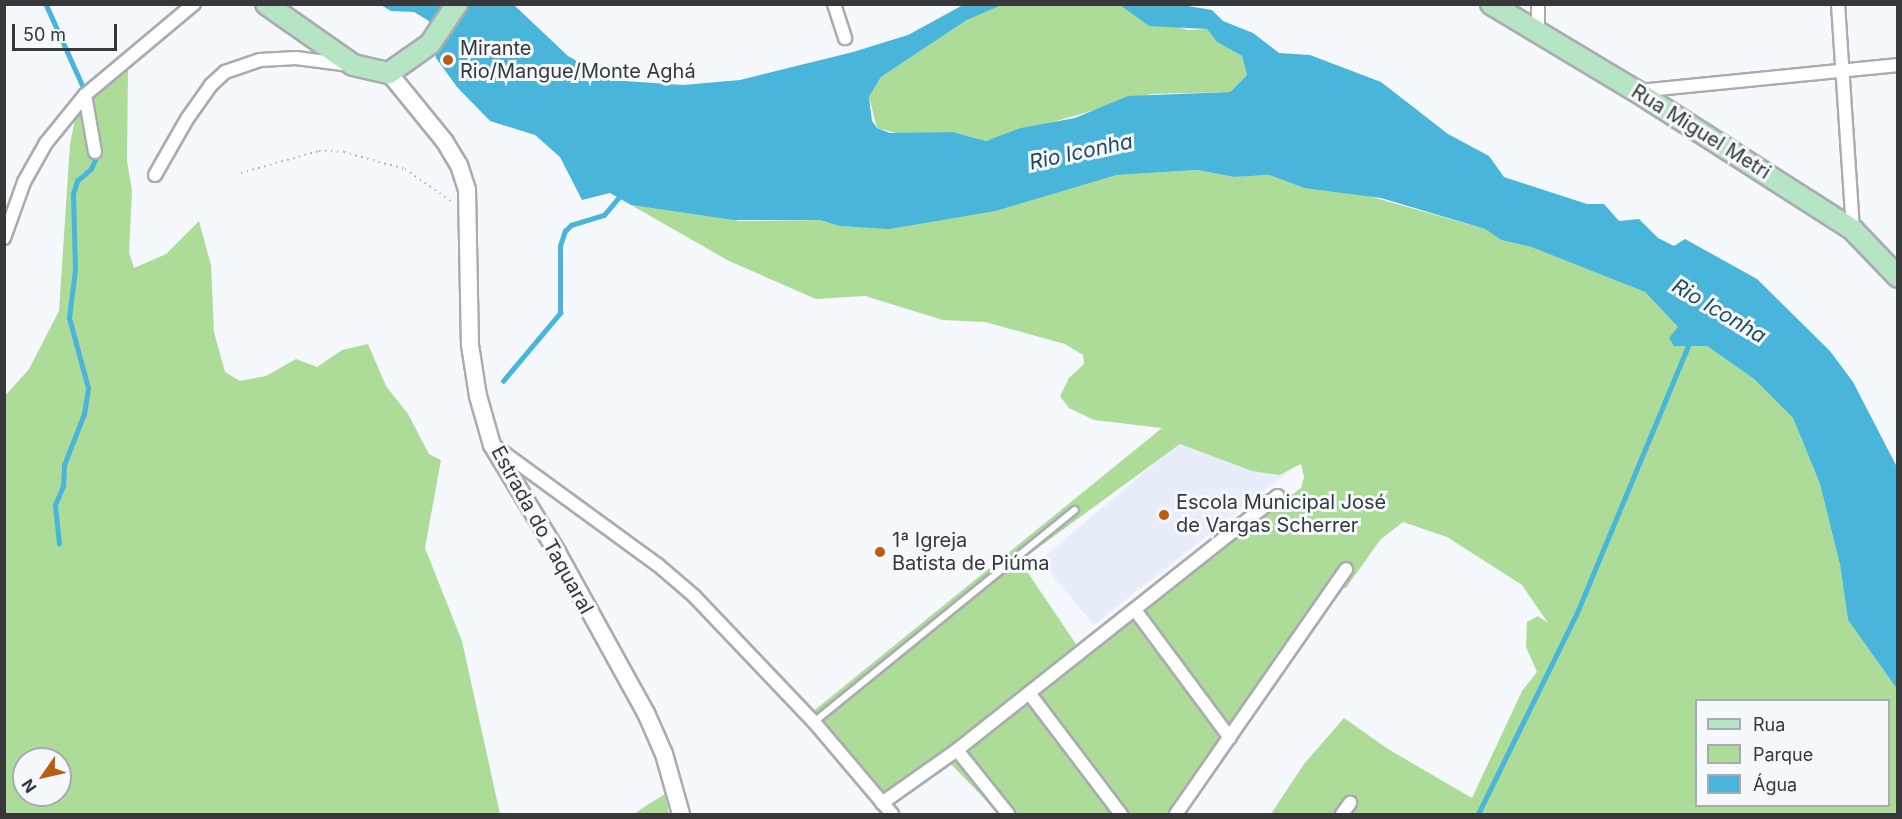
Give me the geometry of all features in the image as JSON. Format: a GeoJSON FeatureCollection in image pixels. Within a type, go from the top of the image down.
{"type":"FeatureCollection","features":[{"type":"Feature","properties":{"kind":"main road"},"geometry":{"type":"LineString","coordinates":[[266,4],[353,65],[389,73],[430,44],[457,4]]}},
{"type":"Feature","properties":{"kind":"main road","name":"Rua Miguel Metri"},"geometry":{"type":"LineString","coordinates":[[1491,4],[1636,91],[1853,230],[1898,277]]}},
{"type":"Feature","properties":{"kind":"street"},"geometry":{"type":"LineString","coordinates":[[4,238],[24,182],[46,143],[85,95],[194,4]]}},
{"type":"Feature","properties":{"kind":"street"},"geometry":{"type":"LineString","coordinates":[[1538,4],[1538,33]]}},
{"type":"Feature","properties":{"kind":"street"},"geometry":{"type":"LineString","coordinates":[[1838,4],[1853,230]]}},
{"type":"Feature","properties":{"kind":"street"},"geometry":{"type":"LineString","coordinates":[[835,5],[845,38]]}},
{"type":"Feature","properties":{"kind":"street"},"geometry":{"type":"LineString","coordinates":[[156,175],[186,119],[211,85],[225,72],[260,60],[296,58],[353,65]]}},
{"type":"Feature","properties":{"kind":"street"},"geometry":{"type":"LineString","coordinates":[[1636,91],[1898,65]]}},
{"type":"Feature","properties":{"kind":"street","name":"Estrada do Taquaral"},"geometry":{"type":"LineString","coordinates":[[389,73],[459,165],[470,215],[470,345],[478,396],[492,445],[557,552],[646,713],[663,754],[681,814]]}},
{"type":"Feature","properties":{"kind":"street"},"geometry":{"type":"LineString","coordinates":[[85,95],[95,152]]}},
{"type":"Feature","properties":{"kind":"street"},"geometry":{"type":"LineString","coordinates":[[492,445],[658,565],[694,596],[814,722],[892,814]]}},
{"type":"Feature","properties":{"kind":"street"},"geometry":{"type":"LineString","coordinates":[[882,803],[957,750],[1278,496]]}},
{"type":"Feature","properties":{"kind":"street"},"geometry":{"type":"LineString","coordinates":[[1176,814],[1346,569]]}},
{"type":"Feature","properties":{"kind":"street"},"geometry":{"type":"LineString","coordinates":[[1135,610],[1230,738]]}},
{"type":"Feature","properties":{"kind":"street"},"geometry":{"type":"LineString","coordinates":[[1029,693],[1121,814]]}},
{"type":"Feature","properties":{"kind":"street"},"geometry":{"type":"LineString","coordinates":[[957,750],[1008,814]]}},
{"type":"Feature","properties":{"kind":"street"},"geometry":{"type":"LineString","coordinates":[[1342,814],[1350,803]]}},
{"type":"Feature","properties":{"kind":"lane"},"geometry":{"type":"LineString","coordinates":[[814,722],[1075,510]]}},
{"type":"Feature","properties":{"kind":"path"},"geometry":{"type":"LineString","coordinates":[[241,173],[319,151],[375,158],[405,169],[470,215]]}},
{"type":"Feature","properties":{"kind":"shaded area","name":"Escola Municipal José de Vargas Scherrer"},"geometry":{"type":"Polygon","coordinates":[[[1209,418],[1292,469],[1094,625],[1040,560],[1209,418]]]}},
{"type":"Feature","properties":{"kind":"green space"},"geometry":{"type":"Polygon","coordinates":[[[1002,5],[1120,5],[1187,30],[1207,29],[1217,42],[1242,56],[1247,75],[1230,92],[1151,94],[986,141],[953,132],[900,134],[877,128],[869,97],[881,77],[967,20],[1002,5]]]}},
{"type":"Feature","properties":{"kind":"green space"},"geometry":{"type":"Polygon","coordinates":[[[128,70],[127,161],[132,190],[129,252],[134,268],[166,254],[199,221],[211,265],[214,332],[225,372],[240,381],[266,376],[296,359],[317,367],[342,350],[368,344],[386,386],[408,414],[429,454],[441,460],[425,548],[462,641],[500,814],[5,814],[4,397],[29,369],[59,311],[70,144],[78,105],[128,70]]]}},
{"type":"Feature","properties":{"kind":"green space"},"geometry":{"type":"Polygon","coordinates":[[[1197,170],[1234,177],[1269,175],[1304,188],[1351,191],[1485,229],[1501,240],[1531,247],[1645,292],[1678,327],[1674,346],[1707,346],[1754,379],[1793,418],[1820,484],[1840,565],[1848,620],[1897,689],[1897,814],[1271,814],[1304,764],[1344,718],[1388,749],[1472,798],[1522,691],[1537,672],[1526,647],[1527,622],[1538,616],[1548,623],[1522,585],[1447,537],[1403,522],[1380,540],[1346,588],[1331,590],[1167,814],[999,814],[950,763],[873,798],[805,718],[1162,428],[1094,420],[1069,408],[1060,396],[1069,378],[1084,364],[1083,355],[1065,344],[985,322],[943,320],[865,296],[816,299],[729,261],[631,205],[741,221],[820,220],[839,226],[885,228],[996,211],[1117,175],[1197,170]],[[1180,444],[1020,561],[1082,653],[1301,488],[1304,477],[1301,464],[1279,475],[1252,471],[1180,444]]]}},
{"type":"Feature","properties":{"kind":"green space"},"geometry":{"type":"Polygon","coordinates":[[[665,794],[669,814],[634,814],[644,807],[665,794]]]}},
{"type":"Feature","properties":{"kind":"water","name":"Rio Iconha"},"geometry":{"type":"Polygon","coordinates":[[[1176,4],[1212,10],[1223,21],[1253,33],[1279,53],[1310,55],[1381,82],[1448,134],[1489,156],[1504,177],[1587,204],[1604,204],[1619,221],[1639,219],[1658,238],[1674,246],[1685,239],[1757,279],[1830,351],[1853,382],[1897,467],[1897,689],[1848,620],[1840,565],[1820,484],[1793,418],[1754,379],[1707,346],[1674,346],[1669,338],[1678,327],[1645,292],[1531,247],[1501,240],[1485,229],[1381,198],[1304,188],[1269,175],[1234,177],[1197,170],[1117,175],[996,211],[889,229],[839,226],[820,220],[733,220],[631,205],[610,193],[582,200],[560,157],[535,135],[490,121],[457,87],[436,58],[429,21],[414,12],[391,11],[381,5],[514,5],[568,56],[610,80],[683,85],[740,80],[853,52],[908,35],[963,5],[1002,5],[967,20],[881,77],[869,97],[872,121],[877,128],[890,133],[953,132],[986,141],[1021,128],[1075,118],[1128,96],[1230,92],[1247,75],[1242,56],[1217,42],[1207,29],[1149,26],[1120,5],[1176,4]]]}},
{"type":"Feature","properties":{"kind":"waterway"},"geometry":{"type":"LineString","coordinates":[[46,4],[86,93]]}},
{"type":"Feature","properties":{"kind":"waterway"},"geometry":{"type":"LineString","coordinates":[[93,112],[99,144]]}},
{"type":"Feature","properties":{"kind":"waterway"},"geometry":{"type":"LineString","coordinates":[[59,544],[55,505],[63,486],[64,465],[84,414],[88,388],[69,318],[75,270],[73,194],[77,181],[91,169],[98,153]]}},
{"type":"Feature","properties":{"kind":"waterway"},"geometry":{"type":"LineString","coordinates":[[503,381],[560,313],[560,246],[565,231],[571,225],[604,215],[621,195]]}},
{"type":"Feature","properties":{"kind":"waterway"},"geometry":{"type":"LineString","coordinates":[[1478,814],[1576,615],[1690,341]]}},
{"type":"Feature","properties":{"kind":"place","name":"Mirante Rio/Mangue/Monte Aghá"},"geometry":{"type":"Point","coordinates":[448,60]}},
{"type":"Feature","properties":{"kind":"place","name":"Escola Municipal José de Vargas Scherrer"},"geometry":{"type":"Point","coordinates":[1164,515]}},
{"type":"Feature","properties":{"kind":"place","name":"1ª Igreja Batista de Piúma"},"geometry":{"type":"Point","coordinates":[880,552]}}]}
